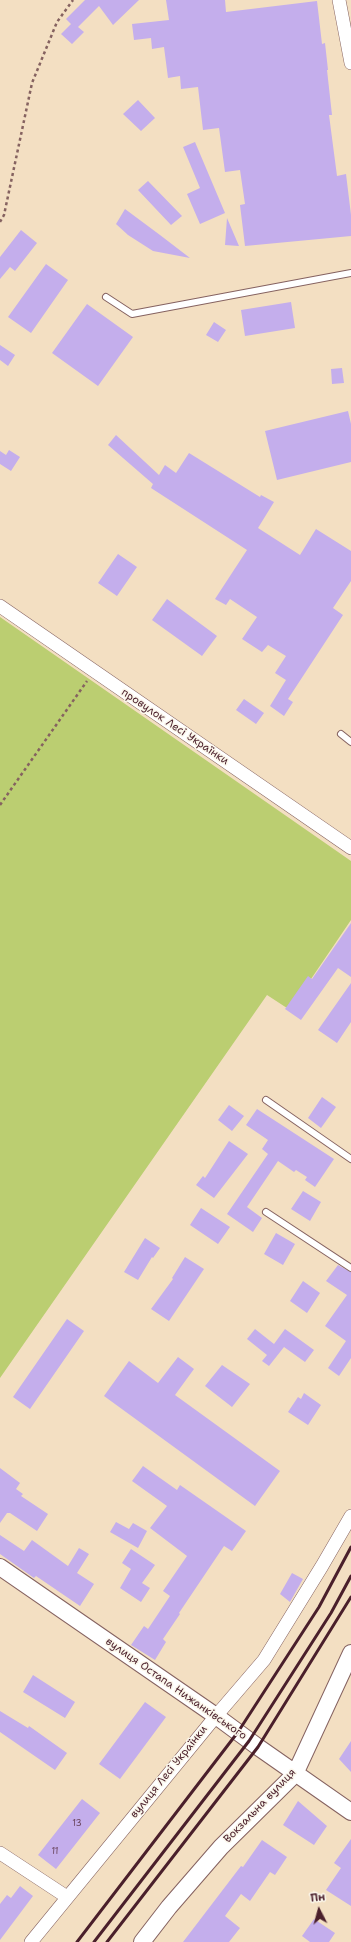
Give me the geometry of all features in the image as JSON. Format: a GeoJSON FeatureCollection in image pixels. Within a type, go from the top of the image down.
{"type":"FeatureCollection","features":[{"type":"Feature","properties":{"kind":"street"},"geometry":{"type":"LineString","coordinates":[[339,0],[351,63]]}},
{"type":"Feature","properties":{"kind":"street","name":"провулок Лесі Українки"},"geometry":{"type":"LineString","coordinates":[[0,606],[351,848]]}},
{"type":"Feature","properties":{"kind":"street","name":"вулиця Лесі Українки"},"geometry":{"type":"LineString","coordinates":[[31,1942],[216,1716],[264,1660],[351,1516]]}},
{"type":"Feature","properties":{"kind":"street","name":"вулиця Остапа Нижанківського"},"geometry":{"type":"LineString","coordinates":[[0,1567],[216,1716],[295,1774],[351,1812]]}},
{"type":"Feature","properties":{"kind":"street","name":"Вокзальна вулиця"},"geometry":{"type":"LineString","coordinates":[[142,1942],[169,1907],[221,1847],[295,1774],[350,1658]]}},
{"type":"Feature","properties":{"kind":"street"},"geometry":{"type":"LineString","coordinates":[[0,1852],[67,1897]]}},
{"type":"Feature","properties":{"kind":"lane"},"geometry":{"type":"LineString","coordinates":[[106,297],[132,314],[351,273]]}},
{"type":"Feature","properties":{"kind":"lane"},"geometry":{"type":"LineString","coordinates":[[341,734],[351,742]]}},
{"type":"Feature","properties":{"kind":"lane"},"geometry":{"type":"LineString","coordinates":[[266,1100],[351,1159]]}},
{"type":"Feature","properties":{"kind":"lane"},"geometry":{"type":"LineString","coordinates":[[266,1212],[351,1268]]}},
{"type":"Feature","properties":{"kind":"path"},"geometry":{"type":"LineString","coordinates":[[0,222],[4,215],[32,83],[57,22],[73,0]]}},
{"type":"Feature","properties":{"kind":"path"},"geometry":{"type":"LineString","coordinates":[[0,805],[93,671]]}},
{"type":"Feature","properties":{"kind":"green space"},"geometry":{"type":"Polygon","coordinates":[[[0,617],[351,861],[351,920],[290,1010],[267,995],[0,1378],[0,617]]]}},
{"type":"Feature","properties":{"kind":"building"},"geometry":{"type":"Polygon","coordinates":[[[85,0],[139,0],[113,25],[99,6],[78,27],[84,32],[72,44],[61,34],[71,24],[66,19],[85,0]]]}},
{"type":"Feature","properties":{"kind":"building"},"geometry":{"type":"Polygon","coordinates":[[[166,0],[225,0],[226,12],[317,1],[322,44],[325,43],[332,115],[329,115],[337,176],[346,174],[351,215],[351,236],[245,246],[240,205],[245,204],[240,170],[225,172],[219,128],[203,130],[198,87],[181,89],[180,76],[168,78],[164,47],[152,49],[151,38],[134,40],[132,24],[169,20],[166,0]]]}},
{"type":"Feature","properties":{"kind":"building"},"geometry":{"type":"Polygon","coordinates":[[[138,100],[155,118],[141,131],[123,114],[138,100]]]}},
{"type":"Feature","properties":{"kind":"building"},"geometry":{"type":"Polygon","coordinates":[[[195,142],[225,213],[200,224],[187,194],[200,188],[183,147],[195,142]]]}},
{"type":"Feature","properties":{"kind":"building"},"geometry":{"type":"Polygon","coordinates":[[[148,181],[182,216],[171,225],[138,190],[148,181]]]}},
{"type":"Feature","properties":{"kind":"building"},"geometry":{"type":"Polygon","coordinates":[[[125,209],[190,258],[153,251],[128,235],[116,224],[125,209]]]}},
{"type":"Feature","properties":{"kind":"building"},"geometry":{"type":"Polygon","coordinates":[[[227,218],[239,246],[225,245],[227,218]]]}},
{"type":"Feature","properties":{"kind":"building"},"geometry":{"type":"Polygon","coordinates":[[[21,230],[37,243],[15,271],[10,267],[0,279],[0,257],[21,230]]]}},
{"type":"Feature","properties":{"kind":"building"},"geometry":{"type":"Polygon","coordinates":[[[46,264],[68,280],[31,333],[8,317],[46,264]]]}},
{"type":"Feature","properties":{"kind":"building"},"geometry":{"type":"Polygon","coordinates":[[[291,302],[295,328],[245,336],[241,310],[291,302]]]}},
{"type":"Feature","properties":{"kind":"building"},"geometry":{"type":"Polygon","coordinates":[[[87,304],[133,337],[98,386],[52,353],[87,304]]]}},
{"type":"Feature","properties":{"kind":"building"},"geometry":{"type":"Polygon","coordinates":[[[214,322],[226,330],[218,342],[206,335],[214,322]]]}},
{"type":"Feature","properties":{"kind":"building"},"geometry":{"type":"Polygon","coordinates":[[[0,345],[15,355],[8,366],[0,360],[0,345]]]}},
{"type":"Feature","properties":{"kind":"building"},"geometry":{"type":"Polygon","coordinates":[[[342,368],[344,383],[332,384],[331,369],[342,368]]]}},
{"type":"Feature","properties":{"kind":"building"},"geometry":{"type":"Polygon","coordinates":[[[348,411],[351,424],[351,462],[277,480],[265,431],[348,411]]]}},
{"type":"Feature","properties":{"kind":"building"},"geometry":{"type":"Polygon","coordinates":[[[116,435],[159,475],[165,465],[176,473],[189,453],[260,497],[261,495],[274,502],[258,528],[300,555],[316,529],[351,551],[351,581],[333,608],[343,615],[288,699],[293,702],[284,716],[270,706],[286,680],[275,673],[286,656],[268,645],[262,652],[242,639],[257,617],[230,599],[226,605],[215,599],[247,550],[151,488],[153,484],[108,445],[116,435]]]}},
{"type":"Feature","properties":{"kind":"building"},"geometry":{"type":"Polygon","coordinates":[[[9,450],[20,457],[11,471],[0,464],[0,451],[6,455],[9,450]]]}},
{"type":"Feature","properties":{"kind":"building"},"geometry":{"type":"Polygon","coordinates":[[[118,554],[137,567],[117,596],[98,583],[118,554]]]}},
{"type":"Feature","properties":{"kind":"building"},"geometry":{"type":"Polygon","coordinates":[[[167,599],[217,636],[202,656],[152,620],[167,599]]]}},
{"type":"Feature","properties":{"kind":"building"},"geometry":{"type":"Polygon","coordinates":[[[244,699],[264,713],[256,724],[236,710],[244,699]]]}},
{"type":"Feature","properties":{"kind":"building"},"geometry":{"type":"Polygon","coordinates":[[[351,923],[351,977],[338,968],[301,1020],[285,1009],[308,976],[312,979],[351,923]]]}},
{"type":"Feature","properties":{"kind":"building"},"geometry":{"type":"Polygon","coordinates":[[[351,983],[351,1022],[337,1043],[318,1030],[351,983]]]}},
{"type":"Feature","properties":{"kind":"building"},"geometry":{"type":"Polygon","coordinates":[[[322,1097],[336,1107],[321,1128],[308,1118],[322,1097]]]}},
{"type":"Feature","properties":{"kind":"building"},"geometry":{"type":"Polygon","coordinates":[[[229,1105],[244,1116],[232,1131],[218,1120],[229,1105]]]}},
{"type":"Feature","properties":{"kind":"building"},"geometry":{"type":"Polygon","coordinates":[[[257,1109],[334,1159],[315,1187],[305,1180],[307,1177],[296,1170],[294,1172],[278,1161],[247,1207],[262,1218],[253,1232],[227,1214],[268,1154],[262,1149],[268,1140],[246,1125],[257,1109]]]}},
{"type":"Feature","properties":{"kind":"building"},"geometry":{"type":"Polygon","coordinates":[[[229,1141],[248,1154],[214,1198],[196,1185],[203,1176],[205,1178],[229,1141]]]}},
{"type":"Feature","properties":{"kind":"building"},"geometry":{"type":"Polygon","coordinates":[[[303,1191],[321,1202],[310,1221],[291,1209],[303,1191]]]}},
{"type":"Feature","properties":{"kind":"building"},"geometry":{"type":"Polygon","coordinates":[[[201,1208],[230,1227],[218,1244],[190,1225],[201,1208]]]}},
{"type":"Feature","properties":{"kind":"building"},"geometry":{"type":"Polygon","coordinates":[[[276,1233],[295,1244],[283,1265],[264,1254],[276,1233]]]}},
{"type":"Feature","properties":{"kind":"building"},"geometry":{"type":"Polygon","coordinates":[[[145,1238],[160,1248],[153,1258],[152,1257],[138,1280],[124,1272],[145,1238]]]}},
{"type":"Feature","properties":{"kind":"building"},"geometry":{"type":"Polygon","coordinates":[[[185,1257],[204,1269],[169,1321],[151,1309],[173,1279],[172,1278],[185,1257]]]}},
{"type":"Feature","properties":{"kind":"building"},"geometry":{"type":"Polygon","coordinates":[[[338,1265],[351,1272],[351,1358],[339,1376],[328,1368],[346,1341],[325,1326],[347,1295],[326,1281],[338,1265]]]}},
{"type":"Feature","properties":{"kind":"building"},"geometry":{"type":"Polygon","coordinates":[[[303,1281],[320,1293],[307,1313],[290,1301],[303,1281]]]}},
{"type":"Feature","properties":{"kind":"building"},"geometry":{"type":"Polygon","coordinates":[[[67,1319],[84,1331],[30,1409],[13,1397],[67,1319]]]}},
{"type":"Feature","properties":{"kind":"building"},"geometry":{"type":"Polygon","coordinates":[[[255,1329],[274,1344],[285,1329],[314,1350],[305,1362],[284,1347],[269,1366],[262,1361],[267,1355],[247,1339],[255,1329]]]}},
{"type":"Feature","properties":{"kind":"building"},"geometry":{"type":"Polygon","coordinates":[[[178,1357],[194,1369],[175,1395],[280,1471],[255,1506],[104,1396],[129,1361],[158,1383],[178,1357]]]}},
{"type":"Feature","properties":{"kind":"building"},"geometry":{"type":"Polygon","coordinates":[[[222,1365],[250,1384],[232,1407],[205,1386],[222,1365]]]}},
{"type":"Feature","properties":{"kind":"building"},"geometry":{"type":"Polygon","coordinates":[[[304,1393],[321,1405],[308,1425],[288,1412],[298,1397],[301,1399],[304,1393]]]}},
{"type":"Feature","properties":{"kind":"building"},"geometry":{"type":"Polygon","coordinates":[[[143,1466],[177,1490],[180,1485],[246,1531],[232,1551],[224,1546],[163,1639],[166,1642],[155,1660],[131,1645],[144,1626],[148,1629],[170,1596],[163,1591],[187,1556],[150,1528],[167,1506],[132,1481],[143,1466]]]}},
{"type":"Feature","properties":{"kind":"building"},"geometry":{"type":"Polygon","coordinates":[[[0,1468],[20,1483],[16,1489],[23,1494],[21,1496],[48,1514],[37,1531],[10,1513],[7,1513],[0,1523],[0,1468]]]}},
{"type":"Feature","properties":{"kind":"building"},"geometry":{"type":"Polygon","coordinates":[[[116,1522],[129,1529],[133,1523],[147,1531],[138,1548],[110,1532],[116,1522]]]}},
{"type":"Feature","properties":{"kind":"building"},"geometry":{"type":"Polygon","coordinates":[[[0,1535],[24,1551],[32,1540],[68,1566],[79,1548],[89,1554],[77,1573],[94,1584],[80,1606],[36,1576],[34,1578],[0,1554],[0,1535]]]}},
{"type":"Feature","properties":{"kind":"building"},"geometry":{"type":"Polygon","coordinates":[[[131,1549],[155,1565],[142,1583],[150,1588],[141,1602],[120,1588],[131,1569],[122,1563],[131,1549]]]}},
{"type":"Feature","properties":{"kind":"building"},"geometry":{"type":"Polygon","coordinates":[[[292,1573],[303,1579],[290,1602],[280,1594],[292,1573]]]}},
{"type":"Feature","properties":{"kind":"building"},"geometry":{"type":"Polygon","coordinates":[[[33,1675],[75,1702],[65,1718],[23,1692],[33,1675]]]}},
{"type":"Feature","properties":{"kind":"building"},"geometry":{"type":"Polygon","coordinates":[[[145,1702],[166,1717],[120,1779],[99,1764],[145,1702]]]}},
{"type":"Feature","properties":{"kind":"building"},"geometry":{"type":"Polygon","coordinates":[[[0,1711],[28,1728],[29,1726],[67,1753],[55,1770],[0,1732],[0,1711]]]}},
{"type":"Feature","properties":{"kind":"building"},"geometry":{"type":"Polygon","coordinates":[[[351,1741],[351,1772],[339,1759],[351,1741]]]}},
{"type":"Feature","properties":{"kind":"building"},"geometry":{"type":"Polygon","coordinates":[[[82,1799],[100,1813],[56,1869],[38,1855],[82,1799]]]}},
{"type":"Feature","properties":{"kind":"building"},"geometry":{"type":"Polygon","coordinates":[[[298,1801],[327,1826],[314,1845],[283,1825],[298,1801]]]}},
{"type":"Feature","properties":{"kind":"building"},"geometry":{"type":"Polygon","coordinates":[[[351,1839],[351,1906],[326,1890],[341,1868],[334,1863],[351,1839]]]}},
{"type":"Feature","properties":{"kind":"building"},"geometry":{"type":"Polygon","coordinates":[[[262,1840],[287,1857],[275,1875],[270,1872],[250,1901],[241,1894],[225,1916],[240,1928],[229,1942],[183,1942],[241,1866],[243,1867],[262,1840]]]}},
{"type":"Feature","properties":{"kind":"building"},"geometry":{"type":"Polygon","coordinates":[[[20,1886],[33,1896],[0,1940],[0,1904],[7,1895],[11,1898],[20,1886]]]}},
{"type":"Feature","properties":{"kind":"building"},"geometry":{"type":"Polygon","coordinates":[[[314,1919],[335,1933],[329,1942],[310,1942],[302,1936],[314,1919]]]}},
{"type":"Feature","properties":{"kind":"railway"},"geometry":{"type":"LineString","coordinates":[[77,1942],[238,1732],[319,1607],[351,1547]]}},
{"type":"Feature","properties":{"kind":"railway"},"geometry":{"type":"LineString","coordinates":[[94,1942],[249,1741],[331,1613],[351,1576]]}},
{"type":"Feature","properties":{"kind":"railway"},"geometry":{"type":"LineString","coordinates":[[107,1942],[258,1747],[351,1597]]}}]}
